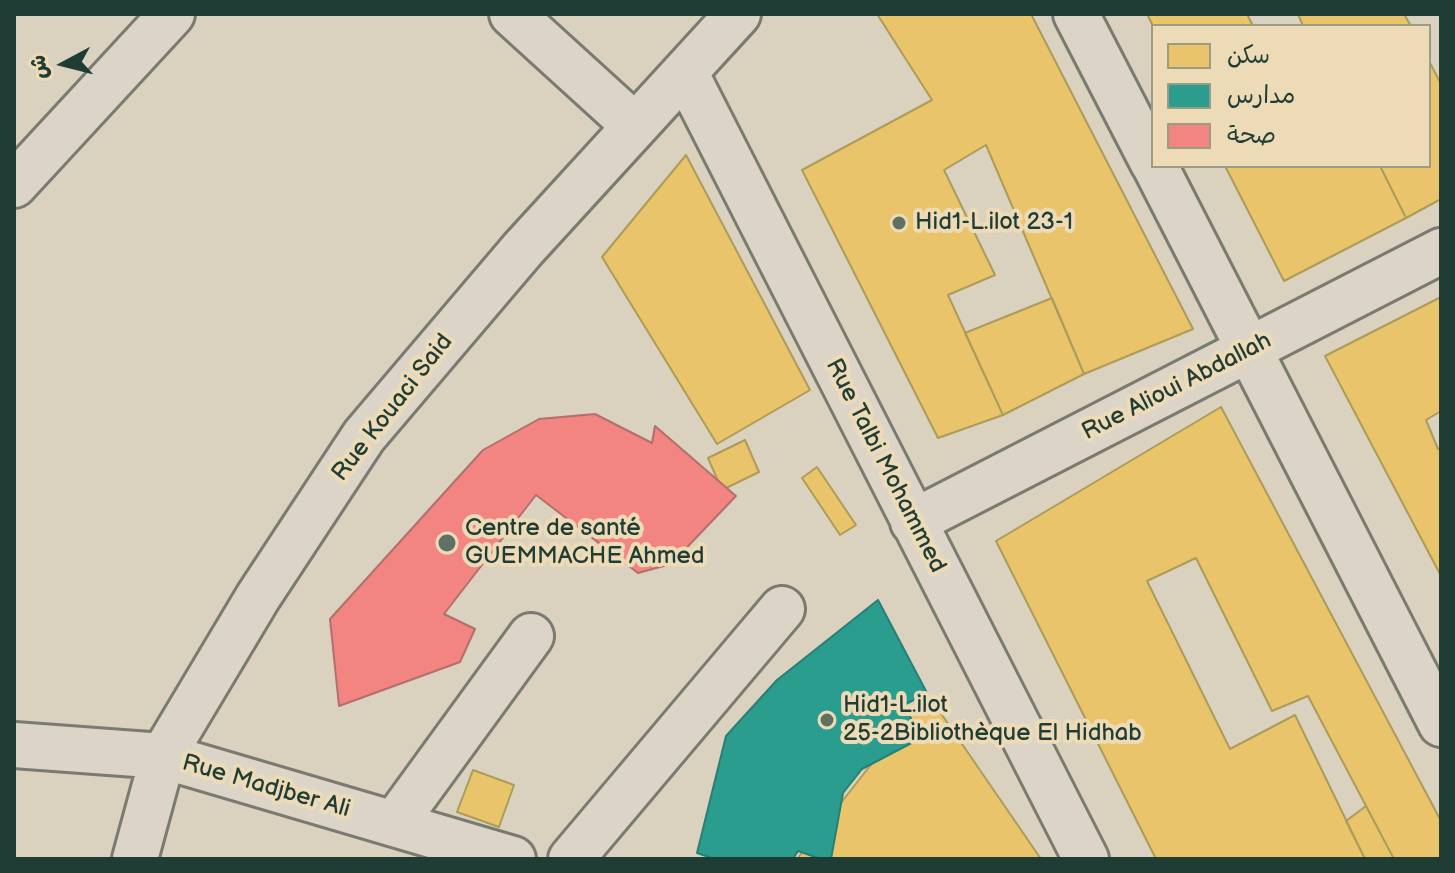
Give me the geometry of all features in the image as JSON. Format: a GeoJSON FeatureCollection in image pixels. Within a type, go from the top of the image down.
{"type":"FeatureCollection","features":[{"type":"Feature","properties":{"kind":"street"},"geometry":{"type":"LineString","coordinates":[[14,185],[172,14]]}},
{"type":"Feature","properties":{"kind":"street"},"geometry":{"type":"LineString","coordinates":[[512,14],[635,126]]}},
{"type":"Feature","properties":{"kind":"street","name":"Rue Kouaci Said"},"geometry":{"type":"LineString","coordinates":[[135,859],[163,756],[258,597],[364,436],[523,249],[738,14]]}},
{"type":"Feature","properties":{"kind":"street"},"geometry":{"type":"LineString","coordinates":[[1076,14],[1151,158]]}},
{"type":"Feature","properties":{"kind":"street","name":"Rue Talbi Mohammed"},"geometry":{"type":"LineString","coordinates":[[685,72],[1086,859]]}},
{"type":"Feature","properties":{"kind":"street"},"geometry":{"type":"LineString","coordinates":[[1156,168],[1441,724]]}},
{"type":"Feature","properties":{"kind":"street","name":"Rue Alioui Abdallah"},"geometry":{"type":"LineString","coordinates":[[913,522],[1441,251]]}},
{"type":"Feature","properties":{"kind":"street"},"geometry":{"type":"LineString","coordinates":[[571,859],[782,609]]}},
{"type":"Feature","properties":{"kind":"street"},"geometry":{"type":"LineString","coordinates":[[394,824],[531,636]]}},
{"type":"Feature","properties":{"kind":"street","name":"Rue Madjber Ali"},"geometry":{"type":"LineString","coordinates":[[14,745],[163,756],[513,859]]}},
{"type":"Feature","properties":{"kind":"building: سكن","name":"Hid1-L.ilot 23-1"},"geometry":{"type":"Polygon","coordinates":[[[877,14],[1031,14],[1193,329],[1084,374],[986,145],[944,170],[995,275],[948,295],[1003,415],[938,438],[802,170],[932,100],[877,14]]]}},
{"type":"Feature","properties":{"kind":"building: سكن"},"geometry":{"type":"Polygon","coordinates":[[[1147,14],[1247,14],[1252,24],[1152,24],[1147,14]]]}},
{"type":"Feature","properties":{"kind":"building: سكن"},"geometry":{"type":"Polygon","coordinates":[[[1298,14],[1404,14],[1410,24],[1302,24],[1298,14]]]}},
{"type":"Feature","properties":{"kind":"building: سكن"},"geometry":{"type":"Polygon","coordinates":[[[1431,65],[1441,84],[1441,199],[1406,218],[1381,168],[1431,168],[1431,65]]]}},
{"type":"Feature","properties":{"kind":"building: سكن"},"geometry":{"type":"Polygon","coordinates":[[[686,155],[810,390],[717,444],[602,257],[686,155]]]}},
{"type":"Feature","properties":{"kind":"building: سكن"},"geometry":{"type":"Polygon","coordinates":[[[1226,168],[1381,168],[1406,218],[1284,281],[1226,168]]]}},
{"type":"Feature","properties":{"kind":"building: سكن"},"geometry":{"type":"Polygon","coordinates":[[[1441,297],[1441,411],[1426,420],[1438,449],[1441,447],[1441,576],[1325,356],[1441,297]]]}},
{"type":"Feature","properties":{"kind":"building: سكن"},"geometry":{"type":"Polygon","coordinates":[[[1052,298],[1084,374],[1003,415],[965,333],[1052,298]]]}},
{"type":"Feature","properties":{"kind":"building: سكن"},"geometry":{"type":"Polygon","coordinates":[[[1221,407],[1441,821],[1441,859],[1394,859],[1308,696],[1272,711],[1196,558],[1147,581],[1230,749],[1295,715],[1365,859],[1156,859],[996,541],[1221,407]]]}},
{"type":"Feature","properties":{"kind":"building: سكن"},"geometry":{"type":"Polygon","coordinates":[[[745,440],[759,472],[722,490],[708,458],[745,440]]]}},
{"type":"Feature","properties":{"kind":"building: سكن"},"geometry":{"type":"Polygon","coordinates":[[[817,467],[856,525],[840,535],[802,478],[817,467]]]}},
{"type":"Feature","properties":{"kind":"building: سكن"},"geometry":{"type":"Polygon","coordinates":[[[927,693],[1041,859],[797,859],[927,693]]]}},
{"type":"Feature","properties":{"kind":"building: سكن"},"geometry":{"type":"Polygon","coordinates":[[[473,770],[514,785],[499,827],[457,812],[473,770]]]}},
{"type":"Feature","properties":{"kind":"building: سكن"},"geometry":{"type":"Polygon","coordinates":[[[1366,806],[1394,859],[1365,859],[1346,821],[1366,806]]]}},
{"type":"Feature","properties":{"kind":"building: مدارس","name":"Hid1-L.ilot 25-2Bibliothèque El Hidhab"},"geometry":{"type":"Polygon","coordinates":[[[878,600],[927,693],[904,705],[921,738],[862,769],[843,793],[831,859],[798,851],[793,859],[715,859],[697,853],[726,736],[777,680],[878,600]]]}},
{"type":"Feature","properties":{"kind":"building: صحة"},"geometry":{"type":"Polygon","coordinates":[[[595,414],[652,443],[655,426],[736,496],[671,564],[638,573],[536,495],[444,614],[475,629],[460,662],[339,706],[330,619],[483,450],[539,419],[595,414]]]}},
{"type":"Feature","properties":{"kind":"place","name":"Hid1-L.ilot 23-1"},"geometry":{"type":"Point","coordinates":[899,223]}},
{"type":"Feature","properties":{"kind":"place","name":"Centre de santé GUEMMACHE Ahmed"},"geometry":{"type":"Point","coordinates":[447,543]}},
{"type":"Feature","properties":{"kind":"place","name":"Hid1-L.ilot 25-2Bibliothèque El Hidhab"},"geometry":{"type":"Point","coordinates":[827,720]}}]}
